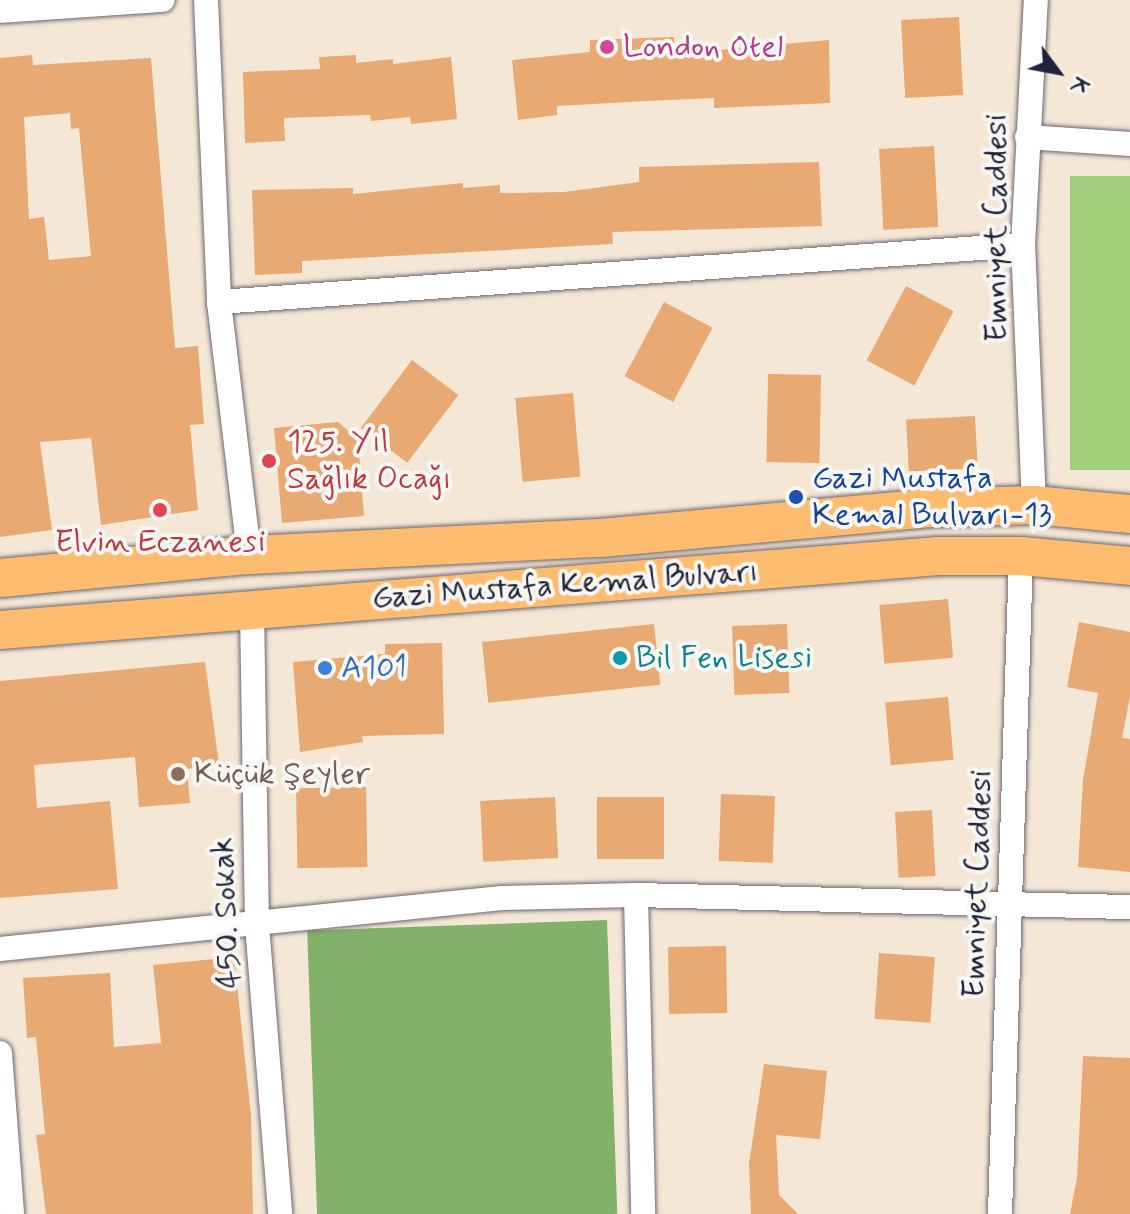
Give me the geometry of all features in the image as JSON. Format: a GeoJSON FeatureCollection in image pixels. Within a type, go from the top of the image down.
{"type":"FeatureCollection","features":[{"type":"Feature","properties":{"kind":"main road","name":"Gazi Mustafa Kemal Bulvarı"},"geometry":{"type":"LineString","coordinates":[[0,578],[249,555],[601,538],[931,508],[1034,505],[1130,514]]}},
{"type":"Feature","properties":{"kind":"main road","name":"Gazi Mustafa Kemal Bulvarı"},"geometry":{"type":"LineString","coordinates":[[0,630],[938,556],[1021,556],[1130,566]]}},
{"type":"Feature","properties":{"kind":"street"},"geometry":{"type":"LineString","coordinates":[[0,11],[163,0]]}},
{"type":"Feature","properties":{"kind":"street"},"geometry":{"type":"LineString","coordinates":[[206,0],[219,302],[249,555]]}},
{"type":"Feature","properties":{"kind":"street","name":"Emniyet Caddesi"},"geometry":{"type":"LineString","coordinates":[[1034,505],[1023,245],[1036,0]]}},
{"type":"Feature","properties":{"kind":"street"},"geometry":{"type":"LineString","coordinates":[[1027,137],[1130,144]]}},
{"type":"Feature","properties":{"kind":"street"},"geometry":{"type":"LineString","coordinates":[[219,302],[1023,245]]}},
{"type":"Feature","properties":{"kind":"street","name":"Emniyet Caddesi"},"geometry":{"type":"LineString","coordinates":[[1000,1214],[1021,556]]}},
{"type":"Feature","properties":{"kind":"street","name":"450. Sokak"},"geometry":{"type":"LineString","coordinates":[[252,608],[257,925],[280,1214]]}},
{"type":"Feature","properties":{"kind":"street"},"geometry":{"type":"LineString","coordinates":[[636,895],[643,1214]]}},
{"type":"Feature","properties":{"kind":"street"},"geometry":{"type":"LineString","coordinates":[[0,949],[502,898],[636,895],[1130,907]]}},
{"type":"Feature","properties":{"kind":"street"},"geometry":{"type":"LineString","coordinates":[[0,1053],[12,1214]]}},
{"type":"Feature","properties":{"kind":"green space"},"geometry":{"type":"Polygon","coordinates":[[[1070,176],[1130,176],[1130,470],[1070,470],[1070,176]]]}},
{"type":"Feature","properties":{"kind":"green space"},"geometry":{"type":"Polygon","coordinates":[[[607,920],[617,1214],[317,1214],[307,930],[607,920]]]}},
{"type":"Feature","properties":{"kind":"building"},"geometry":{"type":"Polygon","coordinates":[[[959,17],[963,95],[905,98],[901,20],[959,17]]]}},
{"type":"Feature","properties":{"kind":"building"},"geometry":{"type":"Polygon","coordinates":[[[674,37],[675,54],[829,40],[830,103],[714,108],[714,98],[646,101],[557,106],[557,115],[518,120],[512,60],[590,52],[590,40],[674,37]]]}},
{"type":"Feature","properties":{"kind":"building"},"geometry":{"type":"Polygon","coordinates":[[[32,55],[33,65],[151,58],[175,348],[198,346],[204,424],[190,425],[198,510],[101,525],[91,438],[40,442],[52,530],[0,537],[0,58],[32,55]],[[70,113],[24,117],[29,219],[44,217],[49,260],[91,256],[79,128],[71,129],[70,113]]]}},
{"type":"Feature","properties":{"kind":"building"},"geometry":{"type":"Polygon","coordinates":[[[356,55],[356,63],[393,59],[393,64],[451,57],[457,119],[411,124],[410,117],[371,121],[370,115],[284,118],[285,141],[245,143],[243,72],[320,69],[319,57],[356,55]]]}},
{"type":"Feature","properties":{"kind":"building"},"geometry":{"type":"Polygon","coordinates":[[[934,146],[938,227],[883,230],[879,149],[934,146]]]}},
{"type":"Feature","properties":{"kind":"building"},"geometry":{"type":"Polygon","coordinates":[[[819,162],[822,226],[612,232],[613,244],[302,261],[302,273],[255,275],[252,190],[353,188],[353,194],[463,183],[463,188],[500,185],[500,193],[564,192],[639,182],[639,167],[819,162]]]}},
{"type":"Feature","properties":{"kind":"building"},"geometry":{"type":"Polygon","coordinates":[[[906,286],[954,311],[914,386],[867,360],[906,286]]]}},
{"type":"Feature","properties":{"kind":"building"},"geometry":{"type":"Polygon","coordinates":[[[664,302],[713,328],[673,402],[625,376],[664,302]]]}},
{"type":"Feature","properties":{"kind":"building"},"geometry":{"type":"Polygon","coordinates":[[[412,360],[458,395],[407,463],[361,428],[412,360]]]}},
{"type":"Feature","properties":{"kind":"building"},"geometry":{"type":"Polygon","coordinates":[[[768,374],[821,375],[819,463],[766,462],[768,374]]]}},
{"type":"Feature","properties":{"kind":"building"},"geometry":{"type":"Polygon","coordinates":[[[573,393],[580,477],[523,482],[515,398],[573,393]]]}},
{"type":"Feature","properties":{"kind":"building"},"geometry":{"type":"Polygon","coordinates":[[[975,416],[978,468],[909,472],[906,420],[975,416]]]}},
{"type":"Feature","properties":{"kind":"building"},"geometry":{"type":"Polygon","coordinates":[[[338,422],[358,439],[364,516],[282,523],[274,428],[338,422]]]}},
{"type":"Feature","properties":{"kind":"building"},"geometry":{"type":"Polygon","coordinates":[[[948,599],[953,658],[884,664],[879,605],[948,599]]]}},
{"type":"Feature","properties":{"kind":"building"},"geometry":{"type":"Polygon","coordinates":[[[1079,622],[1130,632],[1130,697],[1122,738],[1130,739],[1130,872],[1078,867],[1083,780],[1098,693],[1067,687],[1079,622]]]}},
{"type":"Feature","properties":{"kind":"building"},"geometry":{"type":"Polygon","coordinates":[[[654,624],[660,685],[488,703],[482,642],[654,624]]]}},
{"type":"Feature","properties":{"kind":"building"},"geometry":{"type":"Polygon","coordinates":[[[787,624],[789,693],[734,695],[732,626],[787,624]]]}},
{"type":"Feature","properties":{"kind":"building"},"geometry":{"type":"Polygon","coordinates":[[[442,643],[444,734],[362,736],[363,742],[300,752],[293,662],[385,654],[385,644],[442,643]]]}},
{"type":"Feature","properties":{"kind":"building"},"geometry":{"type":"Polygon","coordinates":[[[205,662],[219,764],[187,769],[190,803],[139,807],[135,757],[34,765],[37,808],[110,801],[118,889],[0,898],[0,681],[205,662]]]}},
{"type":"Feature","properties":{"kind":"building"},"geometry":{"type":"Polygon","coordinates":[[[948,697],[953,760],[891,765],[885,702],[948,697]]]}},
{"type":"Feature","properties":{"kind":"building"},"geometry":{"type":"Polygon","coordinates":[[[366,787],[367,867],[297,868],[296,788],[366,787]]]}},
{"type":"Feature","properties":{"kind":"building"},"geometry":{"type":"Polygon","coordinates":[[[721,794],[775,796],[773,863],[719,861],[721,794]]]}},
{"type":"Feature","properties":{"kind":"building"},"geometry":{"type":"Polygon","coordinates":[[[555,797],[558,858],[483,862],[480,801],[555,797]]]}},
{"type":"Feature","properties":{"kind":"building"},"geometry":{"type":"Polygon","coordinates":[[[597,797],[664,797],[664,859],[597,859],[597,797]]]}},
{"type":"Feature","properties":{"kind":"building"},"geometry":{"type":"Polygon","coordinates":[[[932,810],[935,876],[899,878],[895,812],[932,810]]]}},
{"type":"Feature","properties":{"kind":"building"},"geometry":{"type":"Polygon","coordinates":[[[726,946],[727,1013],[669,1014],[668,947],[726,946]]]}},
{"type":"Feature","properties":{"kind":"building"},"geometry":{"type":"Polygon","coordinates":[[[879,953],[935,957],[930,1023],[874,1019],[879,953]]]}},
{"type":"Feature","properties":{"kind":"building"},"geometry":{"type":"Polygon","coordinates":[[[234,957],[251,1115],[253,1214],[46,1214],[36,1135],[45,1134],[36,1037],[27,1038],[23,978],[110,973],[114,1047],[161,1043],[153,965],[234,957]]]}},
{"type":"Feature","properties":{"kind":"building"},"geometry":{"type":"Polygon","coordinates":[[[1083,1056],[1130,1058],[1130,1214],[1070,1214],[1077,1178],[1083,1056]]]}},
{"type":"Feature","properties":{"kind":"building"},"geometry":{"type":"Polygon","coordinates":[[[764,1064],[827,1071],[820,1139],[776,1135],[779,1195],[798,1214],[751,1214],[749,1164],[764,1064]]]}},
{"type":"Feature","properties":{"kind":"place","name":"London Otel"},"geometry":{"type":"Point","coordinates":[607,47]}},
{"type":"Feature","properties":{"kind":"place","name":"125. Yıl Sağlık Ocağı"},"geometry":{"type":"Point","coordinates":[269,461]}},
{"type":"Feature","properties":{"kind":"place","name":"Gazi Mustafa Kemal Bulvarı-13"},"geometry":{"type":"Point","coordinates":[796,497]}},
{"type":"Feature","properties":{"kind":"place","name":"Elvin Eczanesi"},"geometry":{"type":"Point","coordinates":[160,510]}},
{"type":"Feature","properties":{"kind":"place","name":"Bil Fen Lisesi"},"geometry":{"type":"Point","coordinates":[620,658]}},
{"type":"Feature","properties":{"kind":"place","name":"A101"},"geometry":{"type":"Point","coordinates":[325,668]}},
{"type":"Feature","properties":{"kind":"place","name":"Küçük Şeyler"},"geometry":{"type":"Point","coordinates":[178,774]}}]}
